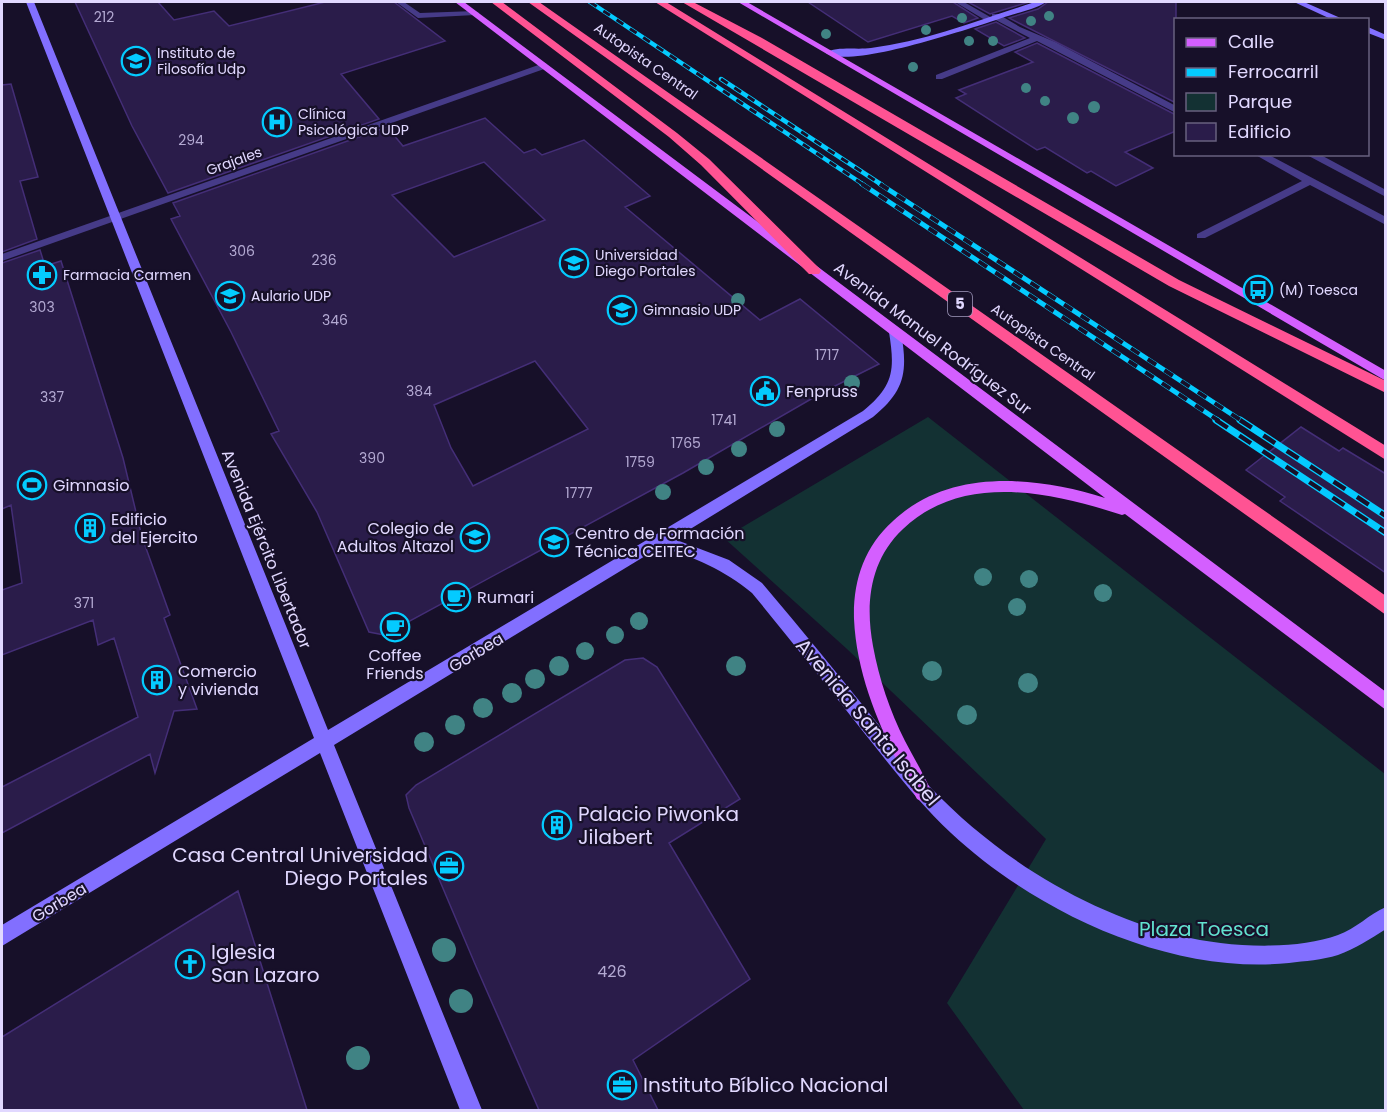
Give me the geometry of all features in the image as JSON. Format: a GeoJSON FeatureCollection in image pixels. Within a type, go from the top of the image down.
{"type":"FeatureCollection","features":[{"type":"Feature","properties":{"kind":"highway"},"geometry":{"type":"LineString","coordinates":[[496,2],[697,155],[814,271]]}},
{"type":"Feature","properties":{"kind":"highway","name":"Autopista Central"},"geometry":{"type":"LineString","coordinates":[[533,2],[1386,607]]}},
{"type":"Feature","properties":{"kind":"highway"},"geometry":{"type":"LineString","coordinates":[[660,2],[1386,454]]}},
{"type":"Feature","properties":{"kind":"highway"},"geometry":{"type":"LineString","coordinates":[[687,2],[759,40],[1148,268],[1229,311],[1386,388]]}},
{"type":"Feature","properties":{"kind":"main road","name":"Avenida Manuel Rodríguez Sur"},"geometry":{"type":"LineString","coordinates":[[459,2],[1386,702]]}},
{"type":"Feature","properties":{"kind":"main road"},"geometry":{"type":"LineString","coordinates":[[742,2],[1386,377]]}},
{"type":"Feature","properties":{"kind":"main road"},"geometry":{"type":"LineString","coordinates":[[923,793],[896,743],[876,695],[865,650],[863,590],[868,567],[878,546],[893,528],[926,504],[946,496],[991,486],[1053,490],[1095,500],[1136,514]]}},
{"type":"Feature","properties":{"kind":"street","name":"Avenida Ejército Libertador"},"geometry":{"type":"LineString","coordinates":[[30,2],[471,1110]]}},
{"type":"Feature","properties":{"kind":"street"},"geometry":{"type":"LineString","coordinates":[[400,2],[418,16],[475,13]]}},
{"type":"Feature","properties":{"kind":"street"},"geometry":{"type":"LineString","coordinates":[[958,2],[1037,38],[1174,109]]}},
{"type":"Feature","properties":{"kind":"street"},"geometry":{"type":"LineString","coordinates":[[830,53],[880,51],[1042,2]]}},
{"type":"Feature","properties":{"kind":"street"},"geometry":{"type":"LineString","coordinates":[[1298,2],[1336,18]]}},
{"type":"Feature","properties":{"kind":"street"},"geometry":{"type":"LineString","coordinates":[[1369,30],[1386,38]]}},
{"type":"Feature","properties":{"kind":"street"},"geometry":{"type":"LineString","coordinates":[[939,77],[1037,38]]}},
{"type":"Feature","properties":{"kind":"street","name":"Grajales"},"geometry":{"type":"LineString","coordinates":[[2,258],[544,66]]}},
{"type":"Feature","properties":{"kind":"street"},"geometry":{"type":"LineString","coordinates":[[1263,156],[1386,222]]}},
{"type":"Feature","properties":{"kind":"street"},"geometry":{"type":"LineString","coordinates":[[1314,156],[1386,194]]}},
{"type":"Feature","properties":{"kind":"street"},"geometry":{"type":"LineString","coordinates":[[1201,236],[1310,182]]}},
{"type":"Feature","properties":{"kind":"street","name":"Gorbea"},"geometry":{"type":"LineString","coordinates":[[2,936],[661,541],[882,404],[892,392],[898,378],[899,354],[895,332]]}},
{"type":"Feature","properties":{"kind":"street","name":"Avenida Santa Isabel"},"geometry":{"type":"LineString","coordinates":[[661,541],[712,558],[736,570],[757,588],[923,793],[961,830],[1006,866],[1046,891],[1109,923],[1170,944],[1231,955],[1288,955],[1342,944],[1386,917]]}},
{"type":"Feature","properties":{"kind":"green space","name":"Plaza Toesca"},"geometry":{"type":"Polygon","coordinates":[[[928,417],[1385,774],[1385,1110],[1024,1110],[947,1003],[1046,839],[847,649],[724,538],[928,417]]]}},
{"type":"Feature","properties":{"kind":"building"},"geometry":{"type":"Polygon","coordinates":[[[75,2],[158,2],[174,20],[214,11],[229,26],[325,2],[394,2],[445,41],[341,74],[379,119],[168,193],[132,126],[75,2]]]}},
{"type":"Feature","properties":{"kind":"building"},"geometry":{"type":"Polygon","coordinates":[[[808,2],[953,2],[978,18],[964,23],[952,16],[868,42],[808,2]]]}},
{"type":"Feature","properties":{"kind":"building"},"geometry":{"type":"Polygon","coordinates":[[[968,2],[1029,2],[990,14],[968,2]]]}},
{"type":"Feature","properties":{"kind":"building"},"geometry":{"type":"Polygon","coordinates":[[[1048,2],[1176,2],[1174,102],[1009,18],[1038,9],[1048,2]]]}},
{"type":"Feature","properties":{"kind":"building"},"geometry":{"type":"Polygon","coordinates":[[[996,22],[1025,38],[1004,46],[975,29],[996,22]]]}},
{"type":"Feature","properties":{"kind":"building"},"geometry":{"type":"Polygon","coordinates":[[[1037,43],[1174,114],[1174,132],[1125,152],[1153,168],[1116,186],[1091,171],[1087,173],[1045,147],[1037,150],[956,98],[966,94],[959,90],[1033,62],[1015,52],[1037,43]]]}},
{"type":"Feature","properties":{"kind":"building"},"geometry":{"type":"Polygon","coordinates":[[[11,84],[38,177],[20,181],[37,239],[2,252],[2,85],[11,84]]]}},
{"type":"Feature","properties":{"kind":"building"},"geometry":{"type":"Polygon","coordinates":[[[485,118],[524,153],[535,149],[542,155],[584,140],[650,196],[625,207],[760,320],[800,299],[879,364],[825,391],[683,473],[384,635],[369,632],[317,512],[271,434],[279,431],[231,332],[171,219],[180,216],[173,203],[387,127],[403,146],[485,118]],[[484,162],[392,195],[454,257],[545,220],[484,162]],[[535,361],[434,405],[451,448],[473,486],[588,429],[535,361]]]}},
{"type":"Feature","properties":{"kind":"building"},"geometry":{"type":"Polygon","coordinates":[[[40,250],[45,266],[61,261],[123,458],[142,537],[170,615],[164,618],[197,709],[174,711],[155,773],[150,754],[2,833],[2,787],[138,717],[114,638],[98,645],[93,620],[2,655],[2,590],[22,583],[11,505],[2,509],[2,263],[40,250]]]}},
{"type":"Feature","properties":{"kind":"building"},"geometry":{"type":"Polygon","coordinates":[[[1301,427],[1339,451],[1343,448],[1386,474],[1386,573],[1280,501],[1285,497],[1246,470],[1301,427]]]}},
{"type":"Feature","properties":{"kind":"building"},"geometry":{"type":"Polygon","coordinates":[[[643,658],[657,667],[740,799],[669,843],[750,979],[633,1060],[658,1110],[539,1110],[409,808],[406,795],[416,785],[625,660],[643,658]]]}},
{"type":"Feature","properties":{"kind":"building","name":"Iglesia San Lazaro"},"geometry":{"type":"Polygon","coordinates":[[[238,891],[307,1110],[2,1110],[2,1037],[238,891]]]}},
{"type":"Feature","properties":{"kind":"railway"},"geometry":{"type":"LineString","coordinates":[[590,2],[864,185]]}},
{"type":"Feature","properties":{"kind":"railway"},"geometry":{"type":"LineString","coordinates":[[721,79],[882,185]]}},
{"type":"Feature","properties":{"kind":"railway"},"geometry":{"type":"LineString","coordinates":[[862,184],[1219,421]]}},
{"type":"Feature","properties":{"kind":"railway"},"geometry":{"type":"LineString","coordinates":[[880,184],[1242,421]]}},
{"type":"Feature","properties":{"kind":"railway"},"geometry":{"type":"LineString","coordinates":[[1216,420],[1386,533]]}},
{"type":"Feature","properties":{"kind":"railway"},"geometry":{"type":"LineString","coordinates":[[1240,420],[1386,516]]}},
{"type":"Feature","properties":{"kind":"place","name":"Instituto de Filosofía Udp"},"geometry":{"type":"Point","coordinates":[136,61]}},
{"type":"Feature","properties":{"kind":"place","name":"Clínica Psicológica UDP"},"geometry":{"type":"Point","coordinates":[277,122]}},
{"type":"Feature","properties":{"kind":"place","name":"Universidad Diego Portales"},"geometry":{"type":"Point","coordinates":[574,263]}},
{"type":"Feature","properties":{"kind":"place","name":"Farmacia Carmen"},"geometry":{"type":"Point","coordinates":[42,275]}},
{"type":"Feature","properties":{"kind":"place","name":"(M) Toesca"},"geometry":{"type":"Point","coordinates":[1258,290]}},
{"type":"Feature","properties":{"kind":"place","name":"Aulario UDP"},"geometry":{"type":"Point","coordinates":[230,296]}},
{"type":"Feature","properties":{"kind":"place","name":"Gimnasio UDP"},"geometry":{"type":"Point","coordinates":[622,310]}},
{"type":"Feature","properties":{"kind":"place","name":"Fenpruss"},"geometry":{"type":"Point","coordinates":[765,391]}},
{"type":"Feature","properties":{"kind":"place","name":"Gimnasio"},"geometry":{"type":"Point","coordinates":[32,485]}},
{"type":"Feature","properties":{"kind":"place","name":"Edificio del Ejercito"},"geometry":{"type":"Point","coordinates":[90,528]}},
{"type":"Feature","properties":{"kind":"place","name":"Colegio de Adultos Altazol"},"geometry":{"type":"Point","coordinates":[475,537]}},
{"type":"Feature","properties":{"kind":"place","name":"Centro de Formación Técnica CEITEC"},"geometry":{"type":"Point","coordinates":[554,542]}},
{"type":"Feature","properties":{"kind":"place","name":"Rumari"},"geometry":{"type":"Point","coordinates":[456,597]}},
{"type":"Feature","properties":{"kind":"place","name":"Coffee Friends"},"geometry":{"type":"Point","coordinates":[395,627]}},
{"type":"Feature","properties":{"kind":"place","name":"Comercio y vivienda"},"geometry":{"type":"Point","coordinates":[157,680]}},
{"type":"Feature","properties":{"kind":"place","name":"Palacio Piwonka Jilabert"},"geometry":{"type":"Point","coordinates":[557,825]}},
{"type":"Feature","properties":{"kind":"place","name":"Casa Central Universidad Diego Portales"},"geometry":{"type":"Point","coordinates":[449,866]}},
{"type":"Feature","properties":{"kind":"place","name":"Iglesia San Lazaro"},"geometry":{"type":"Point","coordinates":[190,964]}},
{"type":"Feature","properties":{"kind":"place","name":"Instituto Bíblico Nacional"},"geometry":{"type":"Point","coordinates":[622,1085]}}]}
